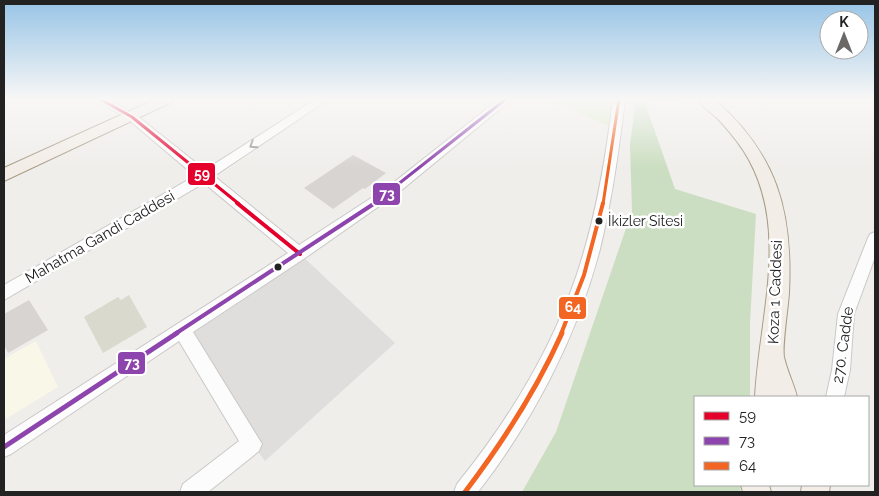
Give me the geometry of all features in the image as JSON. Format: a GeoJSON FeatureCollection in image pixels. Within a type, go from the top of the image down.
{"type":"FeatureCollection","features":[{"type":"Feature","properties":{"kind":"main road"},"geometry":{"type":"LineString","coordinates":[[4,165],[107,122]]}},
{"type":"Feature","properties":{"kind":"main road"},"geometry":{"type":"LineString","coordinates":[[4,175],[111,122]]}},
{"type":"Feature","properties":{"kind":"main road","name":"Koza 1 Caddesi"},"geometry":{"type":"LineString","coordinates":[[728,122],[747,144],[768,183],[774,209],[779,257],[772,358],[768,374],[768,396]]}},
{"type":"Feature","properties":{"kind":"main road"},"geometry":{"type":"LineString","coordinates":[[772,358],[785,396]]}},
{"type":"Feature","properties":{"kind":"street"},"geometry":{"type":"LineString","coordinates":[[137,122],[300,254]]}},
{"type":"Feature","properties":{"kind":"street","name":"Mahatma Gandi Caddesi"},"geometry":{"type":"LineString","coordinates":[[4,294],[205,176],[288,122]]}},
{"type":"Feature","properties":{"kind":"street"},"geometry":{"type":"LineString","coordinates":[[4,447],[300,254],[393,190],[477,122]]}},
{"type":"Feature","properties":{"kind":"street"},"geometry":{"type":"LineString","coordinates":[[465,492],[503,442],[527,402],[550,359],[576,297],[599,219],[615,122]]}},
{"type":"Feature","properties":{"kind":"street","name":"270. Cadde"},"geometry":{"type":"LineString","coordinates":[[835,396],[841,370],[846,314],[852,293],[874,246]]}},
{"type":"Feature","properties":{"kind":"street"},"geometry":{"type":"LineString","coordinates":[[182,330],[252,444],[191,492]]}},
{"type":"Feature","properties":{"kind":"shaded area"},"geometry":{"type":"Polygon","coordinates":[[[300,254],[395,343],[265,461],[252,444],[182,330],[300,254]]]}},
{"type":"Feature","properties":{"kind":"shaded area"},"geometry":{"type":"Polygon","coordinates":[[[129,295],[147,327],[103,353],[84,317],[118,297],[121,300],[129,295]]]}},
{"type":"Feature","properties":{"kind":"shaded area"},"geometry":{"type":"Polygon","coordinates":[[[36,341],[58,387],[4,420],[4,359],[36,341]]]}},
{"type":"Feature","properties":{"kind":"green space"},"geometry":{"type":"Polygon","coordinates":[[[601,122],[616,122],[615,128],[601,122]]]}},
{"type":"Feature","properties":{"kind":"green space"},"geometry":{"type":"Polygon","coordinates":[[[633,122],[652,122],[675,189],[756,214],[750,323],[750,396],[694,396],[694,486],[741,486],[740,492],[522,492],[556,432],[632,211],[630,144],[633,122]]]}},
{"type":"Feature","properties":{"kind":"building"},"geometry":{"type":"Polygon","coordinates":[[[353,155],[386,173],[333,209],[304,188],[353,155]]]}},
{"type":"Feature","properties":{"kind":"building"},"geometry":{"type":"Polygon","coordinates":[[[29,300],[48,330],[8,353],[4,345],[4,314],[29,300]]]}},
{"type":"Feature","properties":{"kind":"transit line","name":"59"},"geometry":{"type":"LineString","coordinates":[[138,122],[300,254]]}},
{"type":"Feature","properties":{"kind":"transit line","name":"73"},"geometry":{"type":"LineString","coordinates":[[4,447],[363,211],[393,190],[477,122]]}},
{"type":"Feature","properties":{"kind":"transit line","name":"64"},"geometry":{"type":"LineString","coordinates":[[465,492],[504,440],[543,371],[569,317],[592,250],[604,200],[616,122]]}},
{"type":"Feature","properties":{"kind":"place","name":"İkizler Sitesi"},"geometry":{"type":"Point","coordinates":[599,221]}}]}
